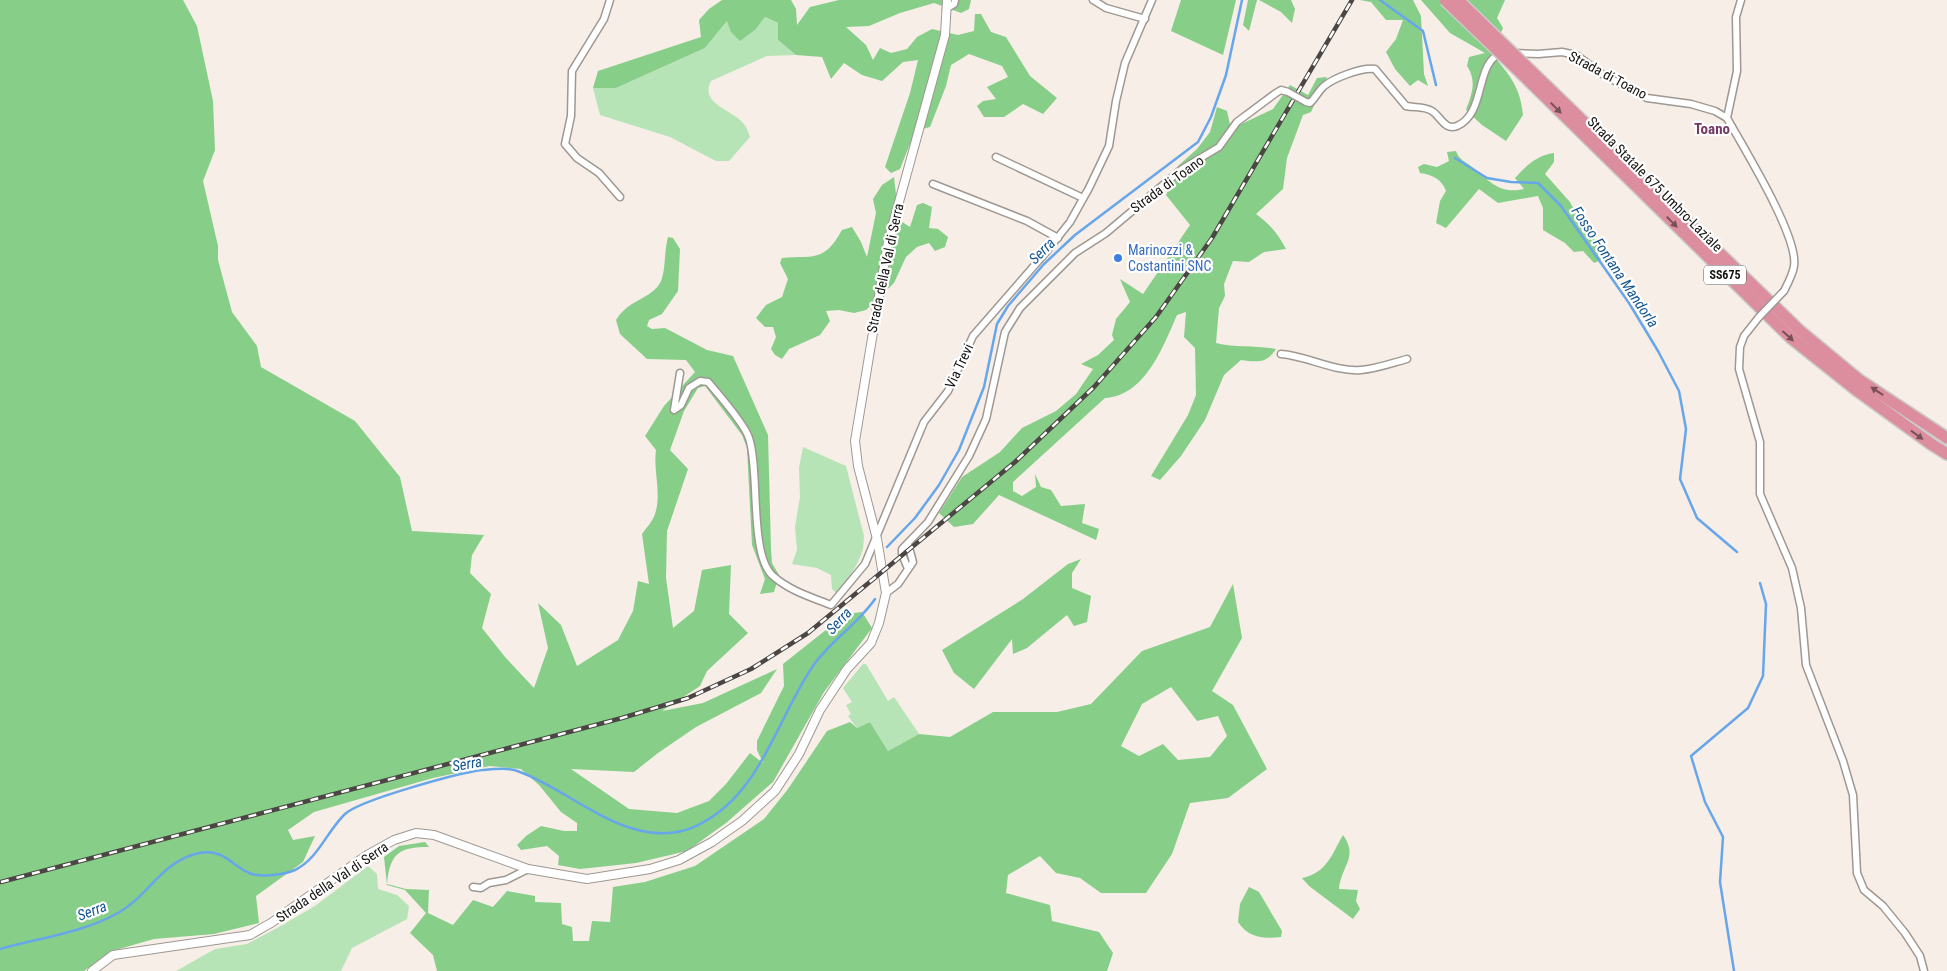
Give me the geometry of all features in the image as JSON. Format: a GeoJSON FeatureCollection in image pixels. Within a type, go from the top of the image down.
{"type":"FeatureCollection","features":[{"type":"Feature","properties":{"kind":"highway","name":"Strada Statale 675 Umbro-Laziale"},"geometry":{"type":"LineString","coordinates":[[1445,0],[1526,72],[1800,331],[1858,379],[1947,438]]}},
{"type":"Feature","properties":{"kind":"highway","name":"Strada Statale 675 Umbro-Laziale"},"geometry":{"type":"LineString","coordinates":[[1458,0],[1526,72],[1790,338],[1855,389],[1947,454]]}},
{"type":"Feature","properties":{"kind":"street"},"geometry":{"type":"LineString","coordinates":[[610,0],[604,19],[572,70],[571,116],[565,144],[577,158],[600,174],[620,196]]}},
{"type":"Feature","properties":{"kind":"street","name":"Strada della Val di Serra"},"geometry":{"type":"LineString","coordinates":[[92,971],[113,954],[250,935],[271,923],[367,855],[394,840],[416,833],[434,835],[528,869],[587,879],[650,869],[679,860],[712,842],[742,820],[775,791],[799,754],[820,710],[847,669],[871,644],[886,593],[877,539],[858,466],[855,441],[888,242],[945,35],[946,0]]}},
{"type":"Feature","properties":{"kind":"street"},"geometry":{"type":"LineString","coordinates":[[946,9],[954,4],[955,0]]}},
{"type":"Feature","properties":{"kind":"street"},"geometry":{"type":"LineString","coordinates":[[1093,0],[1113,11],[1145,19]]}},
{"type":"Feature","properties":{"kind":"street","name":"Via Trevi"},"geometry":{"type":"LineString","coordinates":[[877,539],[904,464],[924,422],[948,391],[973,336],[1058,238],[1083,198],[1109,146],[1116,101],[1126,63],[1152,0]]}},
{"type":"Feature","properties":{"kind":"street"},"geometry":{"type":"LineString","coordinates":[[1741,0],[1736,17],[1737,71],[1727,118],[1781,219],[1790,242],[1794,265],[1784,291],[1744,336],[1740,347],[1739,369],[1760,442],[1760,494],[1792,568],[1801,608],[1806,665],[1843,761],[1853,795],[1858,873],[1864,890],[1883,906],[1905,933],[1920,956],[1924,971]]}},
{"type":"Feature","properties":{"kind":"street","name":"Strada di Toano"},"geometry":{"type":"LineString","coordinates":[[886,593],[898,584],[914,558],[908,544],[928,522],[969,456],[986,419],[1005,332],[1020,308],[1075,253],[1106,232],[1182,170],[1219,147],[1237,122],[1281,90],[1310,103],[1323,87],[1329,83],[1362,69],[1369,68],[1378,73],[1406,106],[1423,107],[1432,111],[1447,126],[1452,128],[1464,123],[1470,114],[1478,100],[1486,71],[1496,55],[1506,52],[1523,54],[1562,52],[1576,55],[1602,74],[1648,98],[1691,104],[1715,111],[1727,118]]}},
{"type":"Feature","properties":{"kind":"street"},"geometry":{"type":"LineString","coordinates":[[996,157],[1083,198]]}},
{"type":"Feature","properties":{"kind":"street"},"geometry":{"type":"LineString","coordinates":[[933,184],[1027,221],[1058,238]]}},
{"type":"Feature","properties":{"kind":"street"},"geometry":{"type":"LineString","coordinates":[[1281,354],[1346,369],[1361,370],[1407,360]]}},
{"type":"Feature","properties":{"kind":"street"},"geometry":{"type":"LineString","coordinates":[[680,373],[674,410],[681,405],[689,388],[700,381],[708,382],[748,435],[753,454],[762,556],[771,574],[790,589],[831,605],[865,564],[877,539]]}},
{"type":"Feature","properties":{"kind":"street"},"geometry":{"type":"LineString","coordinates":[[474,887],[481,888],[489,883],[506,880],[528,869]]}},
{"type":"Feature","properties":{"kind":"green space"},"geometry":{"type":"Polygon","coordinates":[[[0,0],[183,0],[197,26],[213,101],[215,150],[203,181],[218,246],[218,260],[232,312],[257,346],[261,367],[355,421],[400,477],[412,531],[484,535],[472,555],[470,573],[491,594],[482,628],[505,657],[534,688],[548,648],[538,603],[561,625],[577,666],[618,640],[633,611],[638,581],[649,584],[642,534],[655,514],[658,490],[656,450],[645,436],[664,406],[695,372],[686,360],[647,359],[620,334],[616,320],[621,313],[633,303],[651,293],[660,283],[668,237],[673,238],[680,249],[678,291],[662,314],[649,320],[647,326],[652,329],[665,328],[707,350],[733,356],[768,435],[772,563],[779,575],[774,592],[760,594],[765,579],[752,545],[747,448],[742,435],[705,386],[698,388],[684,411],[670,450],[688,469],[667,531],[666,578],[673,628],[694,611],[702,570],[731,565],[729,614],[748,633],[707,671],[700,686],[662,711],[703,703],[777,669],[761,693],[696,727],[634,772],[571,769],[629,809],[677,813],[709,801],[726,784],[750,753],[763,763],[757,750],[757,741],[784,686],[783,664],[846,614],[862,612],[872,628],[824,692],[773,782],[726,823],[687,851],[636,863],[580,869],[558,865],[559,856],[547,846],[521,850],[517,845],[541,826],[564,831],[577,831],[577,823],[561,812],[539,785],[521,769],[490,766],[433,778],[314,812],[288,830],[293,840],[315,836],[303,862],[256,896],[259,923],[214,934],[154,939],[112,951],[84,971],[0,971],[0,0]]]}},
{"type":"Feature","properties":{"kind":"green space"},"geometry":{"type":"Polygon","coordinates":[[[722,0],[791,0],[796,9],[797,25],[810,7],[839,0],[971,0],[969,9],[961,13],[934,3],[900,13],[869,26],[846,27],[866,45],[873,60],[880,48],[891,53],[907,49],[917,37],[932,29],[958,35],[974,31],[975,14],[981,14],[991,32],[1006,37],[1030,76],[1057,98],[1043,114],[1023,104],[1004,117],[984,117],[977,106],[983,101],[996,99],[987,87],[1008,77],[1002,66],[969,54],[951,65],[946,86],[930,127],[915,131],[900,169],[891,173],[885,167],[910,93],[918,60],[903,62],[882,81],[862,75],[844,63],[831,79],[822,57],[796,55],[778,40],[778,23],[765,17],[756,29],[740,41],[731,32],[727,21],[705,48],[616,88],[593,88],[598,71],[701,37],[699,20],[709,9],[722,0]]]}},
{"type":"Feature","properties":{"kind":"green space"},"geometry":{"type":"Polygon","coordinates":[[[1181,0],[1236,0],[1223,55],[1171,31],[1181,0]]]}},
{"type":"Feature","properties":{"kind":"green space"},"geometry":{"type":"Polygon","coordinates":[[[1248,0],[1257,0],[1249,31],[1243,25],[1248,0]]]}},
{"type":"Feature","properties":{"kind":"green space"},"geometry":{"type":"Polygon","coordinates":[[[1259,0],[1291,0],[1295,9],[1292,23],[1281,12],[1259,0]]]}},
{"type":"Feature","properties":{"kind":"green space"},"geometry":{"type":"Polygon","coordinates":[[[1360,0],[1413,0],[1421,16],[1424,74],[1428,86],[1418,80],[1410,86],[1395,69],[1386,52],[1396,39],[1403,20],[1386,20],[1371,2],[1360,0]]]}},
{"type":"Feature","properties":{"kind":"green space"},"geometry":{"type":"Polygon","coordinates":[[[1421,0],[1505,0],[1497,18],[1503,28],[1492,54],[1517,89],[1523,115],[1506,141],[1482,125],[1466,110],[1473,82],[1467,66],[1469,57],[1485,53],[1450,33],[1421,0]]]}},
{"type":"Feature","properties":{"kind":"green space"},"geometry":{"type":"Polygon","coordinates":[[[765,17],[778,23],[778,40],[796,55],[767,56],[711,81],[709,94],[712,100],[742,122],[750,137],[729,161],[716,161],[670,137],[600,115],[593,88],[616,88],[705,48],[728,20],[756,29],[765,17]]]}},
{"type":"Feature","properties":{"kind":"green space"},"geometry":{"type":"Polygon","coordinates":[[[1327,77],[1311,112],[1303,115],[1287,158],[1283,189],[1256,214],[1273,230],[1286,249],[1264,252],[1249,262],[1233,261],[1224,284],[1225,296],[1219,308],[1216,343],[1276,349],[1272,354],[1261,361],[1241,360],[1224,375],[1205,420],[1181,456],[1160,480],[1151,476],[1188,415],[1196,395],[1195,348],[1184,337],[1186,312],[1177,315],[1159,355],[1142,379],[1131,389],[1119,395],[1105,398],[1013,482],[1013,491],[1022,496],[1036,487],[1035,474],[1041,487],[1051,490],[1061,506],[1085,504],[1082,523],[1099,529],[1096,540],[999,495],[973,524],[954,527],[939,513],[962,477],[1000,452],[1022,428],[1056,411],[1076,394],[1093,369],[1081,364],[1098,355],[1114,340],[1112,335],[1116,319],[1130,302],[1120,279],[1143,294],[1190,225],[1166,195],[1179,165],[1197,149],[1210,132],[1217,107],[1227,111],[1231,129],[1273,109],[1290,85],[1308,95],[1317,78],[1327,77]]]}},
{"type":"Feature","properties":{"kind":"green space"},"geometry":{"type":"Polygon","coordinates":[[[1456,151],[1461,158],[1489,181],[1508,190],[1524,189],[1515,178],[1532,162],[1542,156],[1554,153],[1554,162],[1545,174],[1570,202],[1588,235],[1595,239],[1603,259],[1594,263],[1583,251],[1574,252],[1565,243],[1543,230],[1543,208],[1538,196],[1498,203],[1479,189],[1446,228],[1436,223],[1440,201],[1446,191],[1439,180],[1420,173],[1418,167],[1424,164],[1437,167],[1449,161],[1447,152],[1456,151]]]}},
{"type":"Feature","properties":{"kind":"green space"},"geometry":{"type":"Polygon","coordinates":[[[894,177],[899,220],[910,227],[917,205],[923,203],[932,207],[929,228],[938,229],[948,237],[945,247],[935,251],[929,243],[917,247],[906,257],[894,283],[866,310],[854,313],[839,310],[826,311],[830,321],[820,335],[789,349],[782,359],[775,355],[771,349],[776,337],[773,327],[765,327],[756,318],[766,305],[782,297],[788,279],[780,263],[782,258],[810,257],[823,253],[836,241],[842,230],[852,227],[867,257],[876,213],[873,199],[882,185],[894,177]]]}},
{"type":"Feature","properties":{"kind":"green space"},"geometry":{"type":"Polygon","coordinates":[[[803,447],[846,466],[864,536],[863,549],[858,562],[843,588],[836,593],[832,589],[831,575],[817,568],[792,564],[797,550],[795,527],[800,497],[799,468],[803,447]]]}},
{"type":"Feature","properties":{"kind":"green space"},"geometry":{"type":"Polygon","coordinates":[[[1081,559],[1072,573],[1072,588],[1091,596],[1087,622],[1074,626],[1067,615],[1027,648],[1013,654],[1012,639],[974,689],[954,673],[942,650],[1023,599],[1068,564],[1081,559]]]}},
{"type":"Feature","properties":{"kind":"green space"},"geometry":{"type":"Polygon","coordinates":[[[1233,584],[1242,638],[1212,691],[1233,705],[1267,769],[1228,798],[1190,803],[1172,854],[1146,893],[1101,893],[1080,878],[1056,873],[1040,856],[1008,875],[1006,893],[1050,905],[1052,921],[1099,932],[1113,953],[1107,971],[437,971],[433,955],[410,933],[426,913],[405,890],[387,885],[384,857],[399,846],[425,842],[429,847],[410,848],[398,854],[391,865],[387,884],[406,889],[429,890],[428,913],[453,925],[473,900],[493,907],[507,891],[535,896],[535,902],[561,903],[562,924],[572,927],[573,941],[589,941],[592,921],[610,922],[613,887],[645,882],[695,866],[764,819],[788,789],[827,731],[850,722],[857,728],[870,722],[888,751],[919,734],[950,737],[993,712],[1057,712],[1091,704],[1142,651],[1210,627],[1233,584]],[[1171,687],[1142,704],[1121,746],[1139,756],[1163,744],[1178,760],[1210,757],[1227,736],[1218,716],[1197,721],[1171,687]]]}},
{"type":"Feature","properties":{"kind":"green space"},"geometry":{"type":"Polygon","coordinates":[[[863,664],[866,664],[888,701],[894,697],[919,734],[888,751],[870,722],[857,728],[848,716],[851,714],[846,705],[852,702],[843,688],[863,664]]]}},
{"type":"Feature","properties":{"kind":"green space"},"geometry":{"type":"Polygon","coordinates":[[[1343,835],[1348,843],[1349,856],[1339,889],[1358,890],[1356,901],[1360,909],[1353,919],[1309,886],[1302,878],[1317,872],[1328,862],[1343,835]]]}},
{"type":"Feature","properties":{"kind":"green space"},"geometry":{"type":"Polygon","coordinates":[[[368,866],[377,874],[378,889],[397,895],[409,906],[407,919],[352,948],[341,971],[176,971],[215,949],[247,944],[279,927],[315,906],[368,866]]]}},
{"type":"Feature","properties":{"kind":"green space"},"geometry":{"type":"Polygon","coordinates":[[[1249,887],[1259,892],[1282,931],[1281,937],[1268,938],[1257,936],[1247,931],[1238,922],[1240,904],[1249,887]]]}},
{"type":"Feature","properties":{"kind":"waterway","name":"Serra"},"geometry":{"type":"LineString","coordinates":[[887,547],[915,518],[939,485],[959,450],[984,387],[997,324],[1008,306],[1044,264],[1075,235],[1198,142],[1211,117],[1226,75],[1242,0]]}},
{"type":"Feature","properties":{"kind":"waterway","name":"Fosso Fontana Mandorla"},"geometry":{"type":"LineString","coordinates":[[1380,0],[1423,31],[1436,85]]}},
{"type":"Feature","properties":{"kind":"waterway","name":"Fosso Fontana Mandorla"},"geometry":{"type":"LineString","coordinates":[[1455,158],[1487,178],[1511,182],[1538,183],[1561,206],[1629,303],[1658,351],[1679,391],[1686,429],[1680,479],[1697,518],[1737,552]]}},
{"type":"Feature","properties":{"kind":"waterway","name":"Fosso Fontana Mandorla"},"geometry":{"type":"LineString","coordinates":[[1734,971],[1720,882],[1723,837],[1705,802],[1691,756],[1748,708],[1763,676],[1766,604],[1760,583]]}},
{"type":"Feature","properties":{"kind":"waterway","name":"Serra"},"geometry":{"type":"LineString","coordinates":[[0,949],[90,926],[104,920],[129,906],[174,864],[186,857],[199,853],[216,853],[245,871],[257,875],[274,875],[295,870],[310,859],[345,814],[354,808],[410,788],[482,770],[515,770],[541,781],[606,818],[628,827],[651,833],[674,832],[698,825],[720,812],[753,775],[813,666],[827,648],[861,616],[875,599]]}},
{"type":"Feature","properties":{"kind":"railway"},"geometry":{"type":"LineString","coordinates":[[1,882],[622,718],[688,698],[751,669],[808,633],[1015,462],[1094,387],[1156,317],[1212,238],[1352,0]]}},
{"type":"Feature","properties":{"kind":"place","name":"Marinozzi & Costantini SNC"},"geometry":{"type":"Point","coordinates":[1118,258]}},
{"type":"Feature","properties":{"kind":"district","name":"Toano"},"geometry":{"type":"Point","coordinates":[1712,129]}}]}
